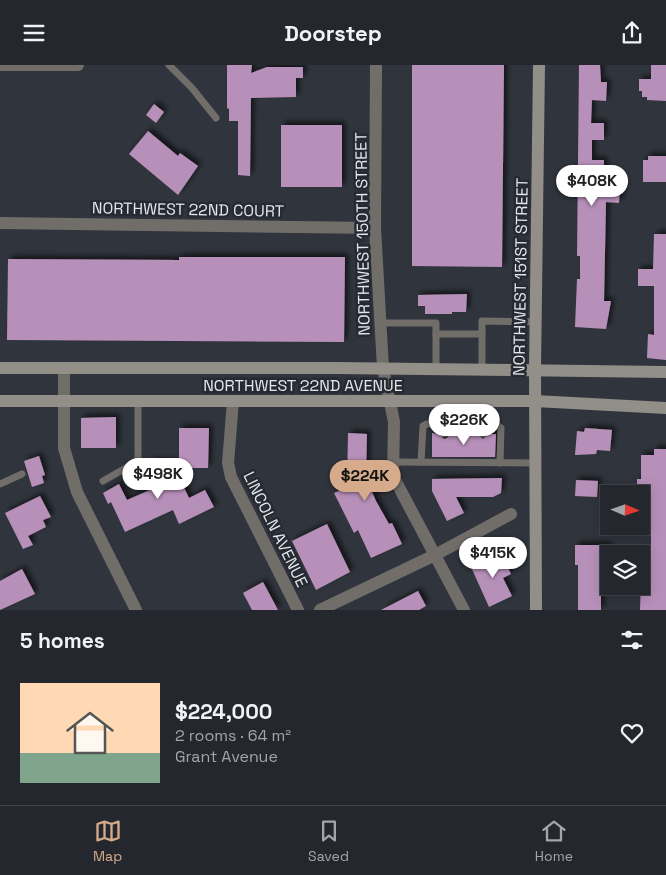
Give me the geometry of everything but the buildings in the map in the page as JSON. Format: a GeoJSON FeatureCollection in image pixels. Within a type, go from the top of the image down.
{"type":"FeatureCollection","features":[{"type":"Feature","properties":{"kind":"main road","name":"NORTHWEST 151ST STREET"},"geometry":{"type":"LineString","coordinates":[[536,610],[536,321],[539,65]]}},
{"type":"Feature","properties":{"kind":"main road","name":"NORTHWEST 22ND AVENUE"},"geometry":{"type":"LineString","coordinates":[[0,368],[383,368],[666,372]]}},
{"type":"Feature","properties":{"kind":"main road","name":"NORTHWEST 22ND AVENUE"},"geometry":{"type":"LineString","coordinates":[[0,401],[536,401],[666,408]]}},
{"type":"Feature","properties":{"kind":"street"},"geometry":{"type":"LineString","coordinates":[[0,65],[78,65]]}},
{"type":"Feature","properties":{"kind":"street","name":"NORTHWEST 150TH STREET"},"geometry":{"type":"LineString","coordinates":[[376,65],[375,228],[383,368],[394,422],[393,476],[464,610]]}},
{"type":"Feature","properties":{"kind":"street","name":"NORTHWEST 22ND COURT"},"geometry":{"type":"LineString","coordinates":[[0,223],[375,228]]}},
{"type":"Feature","properties":{"kind":"street"},"geometry":{"type":"LineString","coordinates":[[64,368],[64,448],[78,492],[136,610]]}},
{"type":"Feature","properties":{"kind":"street","name":"LINCOLN AVENUE"},"geometry":{"type":"LineString","coordinates":[[233,401],[228,463],[231,477],[298,610]]}},
{"type":"Feature","properties":{"kind":"street"},"geometry":{"type":"LineString","coordinates":[[320,610],[435,555],[511,514]]}},
{"type":"Feature","properties":{"kind":"lane"},"geometry":{"type":"LineString","coordinates":[[169,65],[192,88],[216,118]]}},
{"type":"Feature","properties":{"kind":"lane"},"geometry":{"type":"LineString","coordinates":[[482,369],[482,321],[536,321]]}},
{"type":"Feature","properties":{"kind":"lane"},"geometry":{"type":"LineString","coordinates":[[380,323],[436,323],[436,369]]}},
{"type":"Feature","properties":{"kind":"lane"},"geometry":{"type":"LineString","coordinates":[[436,334],[482,334]]}},
{"type":"Feature","properties":{"kind":"lane"},"geometry":{"type":"LineString","coordinates":[[103,481],[138,461],[138,401]]}},
{"type":"Feature","properties":{"kind":"lane"},"geometry":{"type":"LineString","coordinates":[[444,401],[444,434]]}},
{"type":"Feature","properties":{"kind":"lane"},"geometry":{"type":"LineString","coordinates":[[483,401],[483,434]]}},
{"type":"Feature","properties":{"kind":"lane"},"geometry":{"type":"LineString","coordinates":[[421,462],[423,426],[427,424],[483,424],[499,425],[501,428],[500,463]]}},
{"type":"Feature","properties":{"kind":"lane"},"geometry":{"type":"LineString","coordinates":[[393,462],[444,460],[536,463]]}},
{"type":"Feature","properties":{"kind":"lane"},"geometry":{"type":"LineString","coordinates":[[0,483],[22,474]]}}]}
